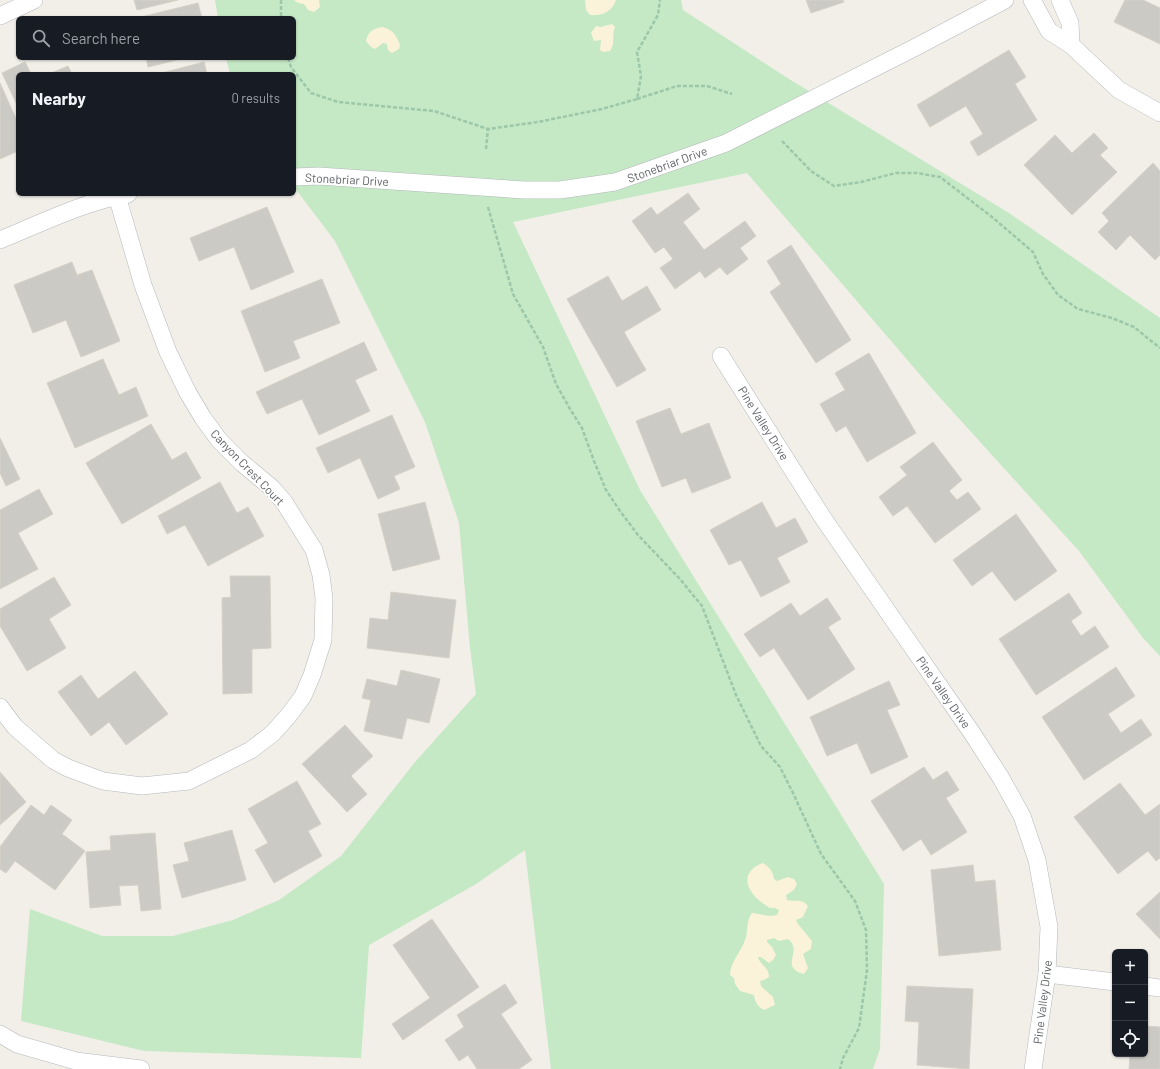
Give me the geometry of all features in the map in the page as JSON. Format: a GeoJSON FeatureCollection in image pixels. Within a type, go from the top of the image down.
{"type":"FeatureCollection","features":[{"type":"Feature","properties":{"kind":"street"},"geometry":{"type":"LineString","coordinates":[[0,16],[34,0]]}},
{"type":"Feature","properties":{"kind":"street","name":"Stonebriar Drive"},"geometry":{"type":"LineString","coordinates":[[296,176],[319,176],[524,190],[560,190],[615,182],[726,143],[1005,0]]}},
{"type":"Feature","properties":{"kind":"street"},"geometry":{"type":"LineString","coordinates":[[1032,0],[1049,31],[1071,45],[1119,90],[1160,113]]}},
{"type":"Feature","properties":{"kind":"street"},"geometry":{"type":"LineString","coordinates":[[1060,0],[1070,23],[1071,45]]}},
{"type":"Feature","properties":{"kind":"street"},"geometry":{"type":"LineString","coordinates":[[0,240],[71,211],[120,196]]}},
{"type":"Feature","properties":{"kind":"street","name":"Canyon Crest Court"},"geometry":{"type":"LineString","coordinates":[[0,707],[15,727],[54,760],[68,768],[103,781],[142,786],[189,781],[252,750],[273,733],[303,696],[312,675],[323,640],[324,598],[321,575],[314,550],[284,502],[272,488],[242,463],[219,440],[203,418],[188,393],[168,352],[143,284],[123,196]]}},
{"type":"Feature","properties":{"kind":"street","name":"Pine Valley Drive"},"geometry":{"type":"LineString","coordinates":[[721,356],[822,515],[972,732],[1001,778],[1022,816],[1037,860],[1049,927],[1047,974],[1033,1069]]}},
{"type":"Feature","properties":{"kind":"street"},"geometry":{"type":"LineString","coordinates":[[1047,974],[1112,982]]}},
{"type":"Feature","properties":{"kind":"street"},"geometry":{"type":"LineString","coordinates":[[1148,986],[1160,988]]}},
{"type":"Feature","properties":{"kind":"street"},"geometry":{"type":"LineString","coordinates":[[0,1034],[17,1044],[75,1065],[141,1069]]}},
{"type":"Feature","properties":{"kind":"path"},"geometry":{"type":"LineString","coordinates":[[281,0],[282,16]]}},
{"type":"Feature","properties":{"kind":"path"},"geometry":{"type":"LineString","coordinates":[[637,100],[641,76],[637,52],[658,15],[660,0]]}},
{"type":"Feature","properties":{"kind":"path"},"geometry":{"type":"LineString","coordinates":[[288,60],[290,67],[294,72]]}},
{"type":"Feature","properties":{"kind":"path"},"geometry":{"type":"LineString","coordinates":[[296,75],[310,93],[338,102],[434,111],[488,129],[538,122],[602,109],[637,100],[677,86],[707,86],[732,94]]}},
{"type":"Feature","properties":{"kind":"path"},"geometry":{"type":"LineString","coordinates":[[486,149],[488,129]]}},
{"type":"Feature","properties":{"kind":"path"},"geometry":{"type":"LineString","coordinates":[[782,141],[811,171],[834,186],[861,182],[896,173],[917,173],[940,178],[992,217],[1033,252],[1043,274],[1058,295],[1078,309],[1112,318],[1134,327],[1160,348]]}},
{"type":"Feature","properties":{"kind":"path"},"geometry":{"type":"LineString","coordinates":[[488,207],[513,294],[543,346],[556,384],[582,428],[606,490],[638,535],[680,579],[702,606],[736,695],[761,746],[780,767],[821,854],[855,901],[866,930],[868,970],[859,1028],[843,1058],[840,1069]]}},
{"type":"Feature","properties":{"kind":"green space"},"geometry":{"type":"Polygon","coordinates":[[[215,0],[681,0],[683,10],[789,79],[1009,213],[1160,318],[1160,656],[1143,638],[1079,551],[934,391],[747,173],[513,222],[640,490],[884,884],[880,1049],[873,1069],[551,1069],[525,850],[476,884],[369,945],[361,1058],[144,1051],[21,1021],[30,909],[102,936],[173,936],[233,920],[279,900],[341,856],[415,762],[476,694],[470,648],[459,523],[425,422],[335,241],[296,190],[296,72],[230,72],[226,60],[296,60],[296,16],[218,16],[215,0]]]}},
{"type":"Feature","properties":{"kind":"sand"},"geometry":{"type":"Polygon","coordinates":[[[294,0],[319,0],[320,7],[314,12],[308,10],[304,4],[298,3],[294,0]]]}},
{"type":"Feature","properties":{"kind":"sand"},"geometry":{"type":"Polygon","coordinates":[[[585,0],[616,0],[612,8],[606,12],[602,14],[590,15],[586,10],[585,0]]]}},
{"type":"Feature","properties":{"kind":"sand"},"geometry":{"type":"Polygon","coordinates":[[[612,24],[615,27],[613,34],[613,45],[610,51],[603,52],[600,50],[601,40],[594,41],[591,33],[596,26],[601,27],[612,24]]]}},
{"type":"Feature","properties":{"kind":"sand"},"geometry":{"type":"Polygon","coordinates":[[[383,27],[390,30],[394,34],[400,45],[399,49],[392,53],[388,50],[387,44],[383,43],[375,49],[366,41],[368,35],[372,31],[383,27]]]}},
{"type":"Feature","properties":{"kind":"sand"},"geometry":{"type":"Polygon","coordinates":[[[763,863],[767,866],[773,874],[774,879],[777,881],[788,877],[794,879],[797,884],[794,890],[786,895],[787,900],[801,901],[808,906],[803,917],[796,920],[812,941],[811,949],[803,954],[808,968],[804,974],[797,971],[793,967],[792,963],[794,949],[788,939],[779,941],[774,938],[767,940],[776,955],[769,963],[761,957],[758,957],[769,974],[769,977],[760,981],[761,986],[773,997],[775,1005],[764,1010],[757,1004],[754,995],[740,991],[735,984],[734,978],[730,975],[730,970],[745,940],[748,923],[752,913],[774,916],[777,915],[779,910],[770,908],[759,900],[753,894],[748,884],[747,879],[750,871],[763,863]]]}},
{"type":"Feature","properties":{"kind":"building"},"geometry":{"type":"Polygon","coordinates":[[[134,0],[178,0],[137,10],[134,0]]]}},
{"type":"Feature","properties":{"kind":"building"},"geometry":{"type":"Polygon","coordinates":[[[806,0],[843,0],[844,2],[811,13],[806,0]]]}},
{"type":"Feature","properties":{"kind":"building"},"geometry":{"type":"Polygon","coordinates":[[[1125,0],[1143,0],[1160,8],[1160,44],[1114,22],[1125,0]]]}},
{"type":"Feature","properties":{"kind":"building"},"geometry":{"type":"Polygon","coordinates":[[[198,3],[201,16],[145,16],[198,3]]]}},
{"type":"Feature","properties":{"kind":"building"},"geometry":{"type":"Polygon","coordinates":[[[1009,50],[1026,77],[1015,84],[1037,120],[978,156],[970,142],[983,134],[966,106],[930,127],[917,105],[1009,50]]]}},
{"type":"Feature","properties":{"kind":"building"},"geometry":{"type":"Polygon","coordinates":[[[146,60],[177,60],[148,67],[146,60]]]}},
{"type":"Feature","properties":{"kind":"building"},"geometry":{"type":"Polygon","coordinates":[[[25,62],[30,72],[16,72],[16,103],[2,73],[25,62]]]}},
{"type":"Feature","properties":{"kind":"building"},"geometry":{"type":"Polygon","coordinates":[[[204,62],[206,72],[166,72],[204,62]]]}},
{"type":"Feature","properties":{"kind":"building"},"geometry":{"type":"Polygon","coordinates":[[[68,66],[71,72],[54,72],[68,66]]]}},
{"type":"Feature","properties":{"kind":"building"},"geometry":{"type":"Polygon","coordinates":[[[0,83],[16,119],[16,152],[0,159],[0,83]]]}},
{"type":"Feature","properties":{"kind":"building"},"geometry":{"type":"Polygon","coordinates":[[[1094,133],[1108,148],[1100,155],[1117,172],[1072,215],[1024,165],[1055,135],[1072,153],[1094,133]]]}},
{"type":"Feature","properties":{"kind":"building"},"geometry":{"type":"Polygon","coordinates":[[[1153,163],[1160,171],[1160,255],[1155,260],[1130,235],[1116,250],[1098,232],[1109,221],[1102,213],[1153,163]]]}},
{"type":"Feature","properties":{"kind":"building"},"geometry":{"type":"Polygon","coordinates":[[[688,193],[700,209],[683,222],[704,250],[745,221],[756,236],[740,248],[748,259],[727,275],[720,267],[705,278],[700,271],[675,289],[660,268],[673,259],[664,247],[655,253],[632,221],[651,207],[657,215],[688,193]]]}},
{"type":"Feature","properties":{"kind":"building"},"geometry":{"type":"Polygon","coordinates":[[[267,207],[294,272],[251,290],[234,247],[199,261],[190,238],[267,207]]]}},
{"type":"Feature","properties":{"kind":"building"},"geometry":{"type":"Polygon","coordinates":[[[791,245],[851,340],[816,363],[770,292],[781,284],[767,261],[791,245]]]}},
{"type":"Feature","properties":{"kind":"building"},"geometry":{"type":"Polygon","coordinates":[[[72,262],[77,275],[92,270],[120,341],[81,357],[66,320],[33,333],[14,285],[72,262]]]}},
{"type":"Feature","properties":{"kind":"building"},"geometry":{"type":"Polygon","coordinates":[[[608,276],[622,301],[647,286],[661,310],[624,332],[646,370],[617,387],[567,299],[608,276]]]}},
{"type":"Feature","properties":{"kind":"building"},"geometry":{"type":"Polygon","coordinates":[[[322,279],[340,323],[293,341],[300,358],[265,372],[241,311],[322,279]]]}},
{"type":"Feature","properties":{"kind":"building"},"geometry":{"type":"Polygon","coordinates":[[[364,342],[377,370],[355,380],[370,411],[319,435],[302,399],[267,414],[256,392],[364,342]]]}},
{"type":"Feature","properties":{"kind":"building"},"geometry":{"type":"Polygon","coordinates":[[[869,353],[916,433],[867,462],[846,426],[836,432],[820,404],[845,390],[835,373],[869,353]]]}},
{"type":"Feature","properties":{"kind":"building"},"geometry":{"type":"Polygon","coordinates":[[[103,359],[119,395],[136,387],[148,416],[75,448],[47,383],[103,359]]]}},
{"type":"Feature","properties":{"kind":"building"},"geometry":{"type":"Polygon","coordinates":[[[670,408],[681,434],[709,423],[731,478],[692,493],[686,478],[662,487],[636,421],[670,408]]]}},
{"type":"Feature","properties":{"kind":"building"},"geometry":{"type":"Polygon","coordinates":[[[392,415],[415,467],[394,476],[400,489],[378,499],[360,458],[328,473],[316,448],[392,415]]]}},
{"type":"Feature","properties":{"kind":"building"},"geometry":{"type":"Polygon","coordinates":[[[151,424],[172,460],[186,452],[201,478],[122,524],[86,463],[151,424]]]}},
{"type":"Feature","properties":{"kind":"building"},"geometry":{"type":"Polygon","coordinates":[[[0,438],[20,479],[6,486],[0,473],[0,438]]]}},
{"type":"Feature","properties":{"kind":"building"},"geometry":{"type":"Polygon","coordinates":[[[933,442],[962,480],[949,491],[957,500],[968,492],[981,509],[935,543],[907,506],[893,516],[879,497],[907,475],[900,467],[933,442]]]}},
{"type":"Feature","properties":{"kind":"building"},"geometry":{"type":"Polygon","coordinates":[[[220,482],[237,513],[248,507],[264,536],[208,566],[185,525],[167,534],[158,516],[220,482]]]}},
{"type":"Feature","properties":{"kind":"building"},"geometry":{"type":"Polygon","coordinates":[[[39,489],[53,514],[18,533],[38,569],[0,589],[0,510],[39,489]]]}},
{"type":"Feature","properties":{"kind":"building"},"geometry":{"type":"Polygon","coordinates":[[[425,502],[440,559],[393,571],[378,514],[425,502]]]}},
{"type":"Feature","properties":{"kind":"building"},"geometry":{"type":"Polygon","coordinates":[[[762,502],[776,528],[795,518],[808,542],[777,558],[790,582],[761,597],[741,560],[729,565],[710,530],[762,502]]]}},
{"type":"Feature","properties":{"kind":"building"},"geometry":{"type":"Polygon","coordinates":[[[1016,514],[1057,571],[1015,601],[992,571],[972,586],[953,560],[1016,514]]]}},
{"type":"Feature","properties":{"kind":"building"},"geometry":{"type":"Polygon","coordinates":[[[230,576],[270,576],[271,648],[252,649],[252,693],[223,694],[222,598],[231,597],[230,576]]]}},
{"type":"Feature","properties":{"kind":"building"},"geometry":{"type":"Polygon","coordinates":[[[54,577],[71,605],[49,619],[66,648],[27,671],[0,626],[0,609],[54,577]]]}},
{"type":"Feature","properties":{"kind":"building"},"geometry":{"type":"Polygon","coordinates":[[[391,592],[456,600],[449,658],[367,648],[370,618],[388,620],[391,592]]]}},
{"type":"Feature","properties":{"kind":"building"},"geometry":{"type":"Polygon","coordinates":[[[1069,593],[1082,613],[1071,621],[1081,636],[1095,626],[1109,647],[1036,695],[999,639],[1069,593]]]}},
{"type":"Feature","properties":{"kind":"building"},"geometry":{"type":"Polygon","coordinates":[[[827,598],[841,619],[828,627],[855,669],[808,700],[774,648],[760,657],[744,634],[791,603],[800,616],[827,598]]]}},
{"type":"Feature","properties":{"kind":"building"},"geometry":{"type":"Polygon","coordinates":[[[1116,667],[1135,696],[1108,714],[1121,733],[1141,719],[1152,735],[1084,780],[1042,717],[1116,667]]]}},
{"type":"Feature","properties":{"kind":"building"},"geometry":{"type":"Polygon","coordinates":[[[401,670],[440,679],[429,723],[407,718],[402,739],[364,731],[371,700],[362,698],[367,679],[397,686],[401,670]]]}},
{"type":"Feature","properties":{"kind":"building"},"geometry":{"type":"Polygon","coordinates":[[[135,671],[168,714],[126,745],[109,722],[91,736],[58,692],[81,675],[98,699],[135,671]]]}},
{"type":"Feature","properties":{"kind":"building"},"geometry":{"type":"Polygon","coordinates":[[[889,681],[900,705],[887,710],[908,757],[871,774],[857,743],[827,756],[810,717],[889,681]]]}},
{"type":"Feature","properties":{"kind":"building"},"geometry":{"type":"Polygon","coordinates":[[[345,725],[373,756],[351,776],[367,794],[347,812],[302,764],[345,725]]]}},
{"type":"Feature","properties":{"kind":"building"},"geometry":{"type":"Polygon","coordinates":[[[924,767],[933,780],[947,771],[959,790],[946,798],[967,832],[931,855],[921,839],[903,851],[871,801],[924,767]]]}},
{"type":"Feature","properties":{"kind":"building"},"geometry":{"type":"Polygon","coordinates":[[[0,772],[26,802],[0,825],[0,772]]]}},
{"type":"Feature","properties":{"kind":"building"},"geometry":{"type":"Polygon","coordinates":[[[297,781],[321,824],[308,831],[322,856],[274,883],[255,850],[268,843],[248,809],[297,781]]]}},
{"type":"Feature","properties":{"kind":"building"},"geometry":{"type":"Polygon","coordinates":[[[1120,783],[1145,815],[1160,804],[1160,858],[1156,861],[1148,851],[1118,874],[1074,817],[1120,783]]]}},
{"type":"Feature","properties":{"kind":"building"},"geometry":{"type":"Polygon","coordinates":[[[31,805],[44,815],[51,805],[72,820],[62,834],[85,851],[55,890],[15,861],[6,873],[0,869],[0,847],[31,805]]]}},
{"type":"Feature","properties":{"kind":"building"},"geometry":{"type":"Polygon","coordinates":[[[232,830],[246,880],[182,898],[173,865],[189,861],[184,843],[232,830]]]}},
{"type":"Feature","properties":{"kind":"building"},"geometry":{"type":"Polygon","coordinates":[[[155,833],[161,909],[141,911],[138,885],[119,886],[121,905],[90,908],[86,852],[111,850],[110,836],[155,833]]]}},
{"type":"Feature","properties":{"kind":"building"},"geometry":{"type":"Polygon","coordinates":[[[973,865],[975,882],[995,880],[1001,950],[939,956],[931,870],[973,865]]]}},
{"type":"Feature","properties":{"kind":"building"},"geometry":{"type":"Polygon","coordinates":[[[1160,892],[1160,939],[1136,914],[1160,892]]]}},
{"type":"Feature","properties":{"kind":"building"},"geometry":{"type":"Polygon","coordinates":[[[432,919],[479,987],[403,1040],[392,1024],[430,998],[393,945],[432,919]]]}},
{"type":"Feature","properties":{"kind":"building"},"geometry":{"type":"Polygon","coordinates":[[[505,984],[517,1003],[501,1014],[532,1060],[519,1069],[477,1069],[468,1055],[459,1061],[445,1040],[464,1027],[457,1015],[505,984]]]}},
{"type":"Feature","properties":{"kind":"building"},"geometry":{"type":"Polygon","coordinates":[[[907,986],[973,989],[969,1069],[917,1065],[919,1022],[905,1021],[907,986]]]}},
{"type":"Feature","properties":{"kind":"building"},"geometry":{"type":"Polygon","coordinates":[[[1148,1026],[1160,1027],[1160,1069],[1129,1069],[1130,1057],[1148,1057],[1148,1026]]]}}]}
